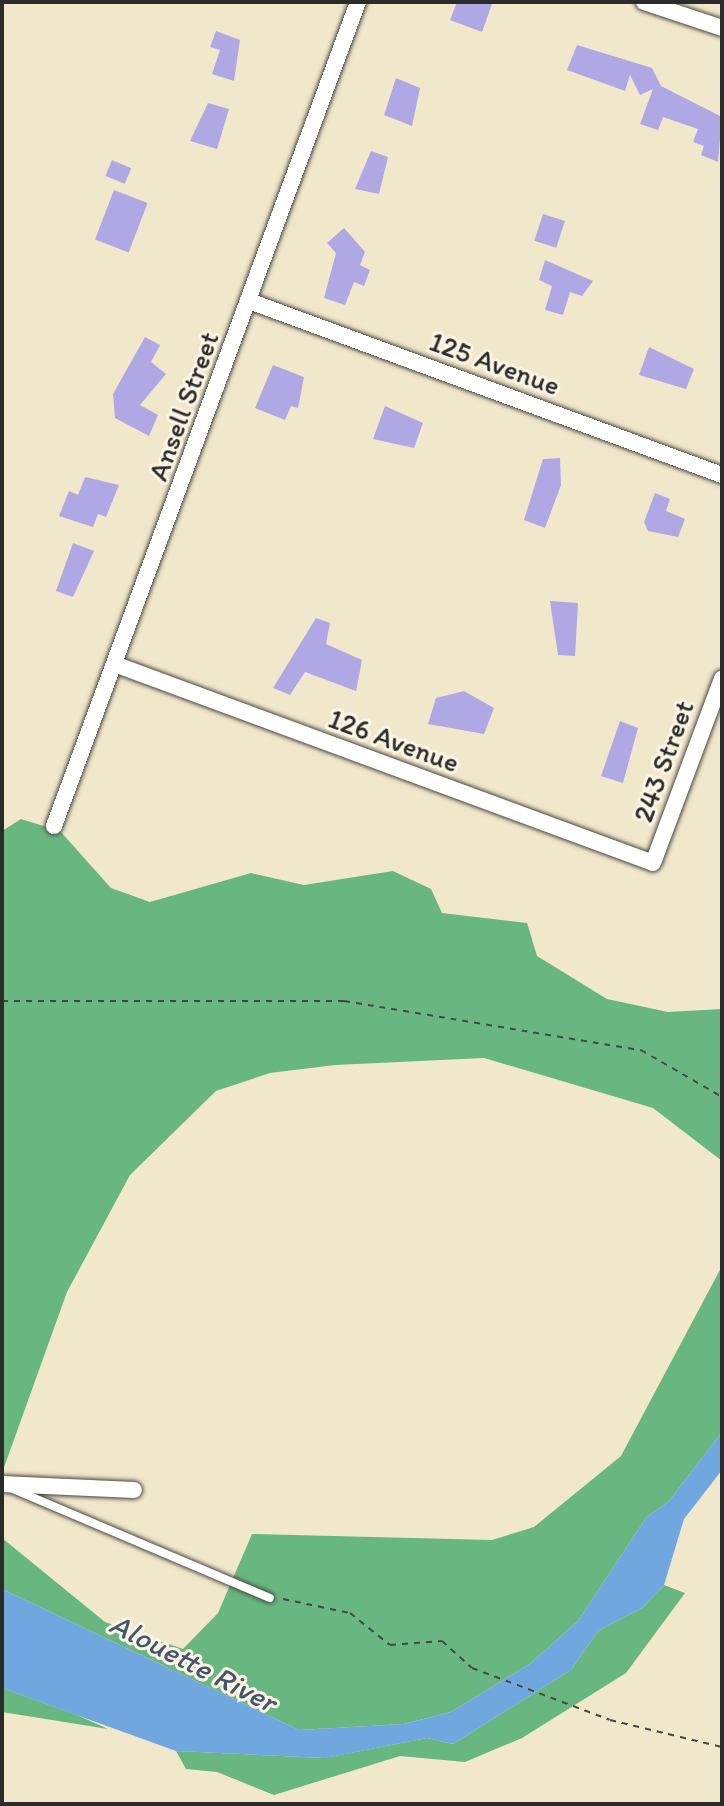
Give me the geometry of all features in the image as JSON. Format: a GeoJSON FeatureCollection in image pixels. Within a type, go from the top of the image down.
{"type":"FeatureCollection","features":[{"type":"Feature","properties":{"kind":"street","name":"Ansell Street"},"geometry":{"type":"LineString","coordinates":[[54,826],[117,665],[358,2]]}},
{"type":"Feature","properties":{"kind":"street"},"geometry":{"type":"LineString","coordinates":[[644,2],[722,28]]}},
{"type":"Feature","properties":{"kind":"street","name":"125 Avenue"},"geometry":{"type":"LineString","coordinates":[[249,301],[722,475]]}},
{"type":"Feature","properties":{"kind":"street","name":"126 Avenue"},"geometry":{"type":"LineString","coordinates":[[117,665],[653,863]]}},
{"type":"Feature","properties":{"kind":"street","name":"243 Street"},"geometry":{"type":"LineString","coordinates":[[653,863],[722,678]]}},
{"type":"Feature","properties":{"kind":"street"},"geometry":{"type":"LineString","coordinates":[[2,1484],[134,1490]]}},
{"type":"Feature","properties":{"kind":"lane"},"geometry":{"type":"LineString","coordinates":[[2,1484],[270,1598]]}},
{"type":"Feature","properties":{"kind":"path"},"geometry":{"type":"LineString","coordinates":[[2,1001],[344,1001],[641,1050],[722,1097]]}},
{"type":"Feature","properties":{"kind":"path"},"geometry":{"type":"LineString","coordinates":[[270,1598],[350,1613],[390,1645],[442,1641],[472,1668],[610,1720],[722,1747]]}},
{"type":"Feature","properties":{"kind":"green space"},"geometry":{"type":"Polygon","coordinates":[[[21,819],[60,831],[111,888],[150,902],[251,873],[304,885],[393,871],[431,889],[442,913],[527,923],[537,956],[607,999],[668,1012],[722,1009],[722,1161],[653,1108],[484,1058],[335,1065],[270,1073],[216,1091],[130,1175],[67,1292],[2,1473],[2,831],[21,819]]]}},
{"type":"Feature","properties":{"kind":"green space"},"geometry":{"type":"Polygon","coordinates":[[[722,1266],[722,1432],[669,1501],[646,1518],[578,1621],[531,1663],[451,1712],[404,1724],[299,1730],[2,1589],[2,1538],[105,1622],[183,1649],[218,1613],[252,1534],[492,1540],[534,1527],[621,1456],[722,1266]]]}},
{"type":"Feature","properties":{"kind":"green space"},"geometry":{"type":"Polygon","coordinates":[[[664,1585],[685,1593],[626,1673],[522,1738],[465,1762],[400,1756],[274,1795],[217,1772],[186,1769],[176,1751],[324,1758],[427,1738],[453,1744],[571,1670],[598,1631],[642,1608],[664,1585]]]}},
{"type":"Feature","properties":{"kind":"green space"},"geometry":{"type":"Polygon","coordinates":[[[2,1688],[77,1715],[108,1729],[2,1712],[2,1688]]]}},
{"type":"Feature","properties":{"kind":"water"},"geometry":{"type":"Polygon","coordinates":[[[722,1432],[722,1470],[684,1519],[664,1585],[642,1608],[598,1631],[571,1670],[453,1744],[427,1738],[325,1758],[176,1751],[2,1688],[2,1589],[299,1730],[404,1724],[451,1712],[531,1663],[578,1621],[646,1518],[669,1501],[722,1432]]]}},
{"type":"Feature","properties":{"kind":"building"},"geometry":{"type":"Polygon","coordinates":[[[457,2],[492,4],[482,32],[450,20],[457,2]]]}},
{"type":"Feature","properties":{"kind":"building"},"geometry":{"type":"Polygon","coordinates":[[[216,31],[240,40],[234,81],[212,74],[220,50],[210,47],[216,31]]]}},
{"type":"Feature","properties":{"kind":"building"},"geometry":{"type":"Polygon","coordinates":[[[577,45],[652,68],[661,86],[722,117],[718,162],[701,155],[704,146],[693,142],[698,129],[663,117],[658,130],[640,124],[653,89],[640,95],[630,75],[625,91],[567,70],[577,45]]]}},
{"type":"Feature","properties":{"kind":"building"},"geometry":{"type":"Polygon","coordinates":[[[396,78],[420,88],[412,126],[384,115],[396,78]]]}},
{"type":"Feature","properties":{"kind":"building"},"geometry":{"type":"Polygon","coordinates":[[[208,103],[229,109],[217,149],[190,141],[208,103]]]}},
{"type":"Feature","properties":{"kind":"building"},"geometry":{"type":"Polygon","coordinates":[[[371,151],[388,157],[379,194],[355,189],[371,151]]]}},
{"type":"Feature","properties":{"kind":"building"},"geometry":{"type":"Polygon","coordinates":[[[112,160],[131,168],[125,184],[105,176],[112,160]]]}},
{"type":"Feature","properties":{"kind":"building"},"geometry":{"type":"Polygon","coordinates":[[[114,190],[148,203],[129,252],[95,239],[114,190]]]}},
{"type":"Feature","properties":{"kind":"building"},"geometry":{"type":"Polygon","coordinates":[[[543,214],[565,221],[556,248],[534,241],[543,214]]]}},
{"type":"Feature","properties":{"kind":"building"},"geometry":{"type":"Polygon","coordinates":[[[344,228],[365,252],[360,265],[370,270],[364,286],[354,282],[345,305],[324,298],[336,253],[327,243],[344,228]]]}},
{"type":"Feature","properties":{"kind":"building"},"geometry":{"type":"Polygon","coordinates":[[[545,260],[593,281],[582,296],[570,292],[563,315],[545,310],[552,286],[539,280],[545,260]]]}},
{"type":"Feature","properties":{"kind":"building"},"geometry":{"type":"Polygon","coordinates":[[[145,337],[160,345],[151,362],[166,374],[140,405],[158,415],[149,436],[115,418],[113,394],[145,337]]]}},
{"type":"Feature","properties":{"kind":"building"},"geometry":{"type":"Polygon","coordinates":[[[649,347],[694,369],[686,389],[639,375],[649,347]]]}},
{"type":"Feature","properties":{"kind":"building"},"geometry":{"type":"Polygon","coordinates":[[[273,365],[304,377],[298,408],[291,406],[285,420],[255,408],[273,365]]]}},
{"type":"Feature","properties":{"kind":"building"},"geometry":{"type":"Polygon","coordinates":[[[385,406],[423,423],[414,448],[373,439],[385,406]]]}},
{"type":"Feature","properties":{"kind":"building"},"geometry":{"type":"Polygon","coordinates":[[[560,458],[561,485],[545,528],[524,520],[543,459],[560,458]]]}},
{"type":"Feature","properties":{"kind":"building"},"geometry":{"type":"Polygon","coordinates":[[[85,477],[119,485],[106,517],[98,514],[93,527],[59,516],[69,491],[78,495],[85,477]]]}},
{"type":"Feature","properties":{"kind":"building"},"geometry":{"type":"Polygon","coordinates":[[[655,493],[670,499],[666,511],[685,519],[678,537],[648,531],[644,522],[655,493]]]}},
{"type":"Feature","properties":{"kind":"building"},"geometry":{"type":"Polygon","coordinates":[[[73,543],[94,551],[73,597],[56,591],[73,543]]]}},
{"type":"Feature","properties":{"kind":"building"},"geometry":{"type":"Polygon","coordinates":[[[550,601],[578,603],[575,656],[558,655],[550,601]]]}},
{"type":"Feature","properties":{"kind":"building"},"geometry":{"type":"Polygon","coordinates":[[[316,618],[330,623],[326,644],[362,660],[356,691],[305,672],[290,695],[273,688],[316,618]]]}},
{"type":"Feature","properties":{"kind":"building"},"geometry":{"type":"Polygon","coordinates":[[[464,691],[494,708],[484,734],[428,724],[436,698],[464,691]]]}},
{"type":"Feature","properties":{"kind":"building"},"geometry":{"type":"Polygon","coordinates":[[[620,721],[638,728],[623,783],[601,776],[620,721]]]}},
{"type":"Feature","properties":{"kind":"water label","name":"Alouette River"},"geometry":{"type":"Point","coordinates":[193,1663]}}]}
